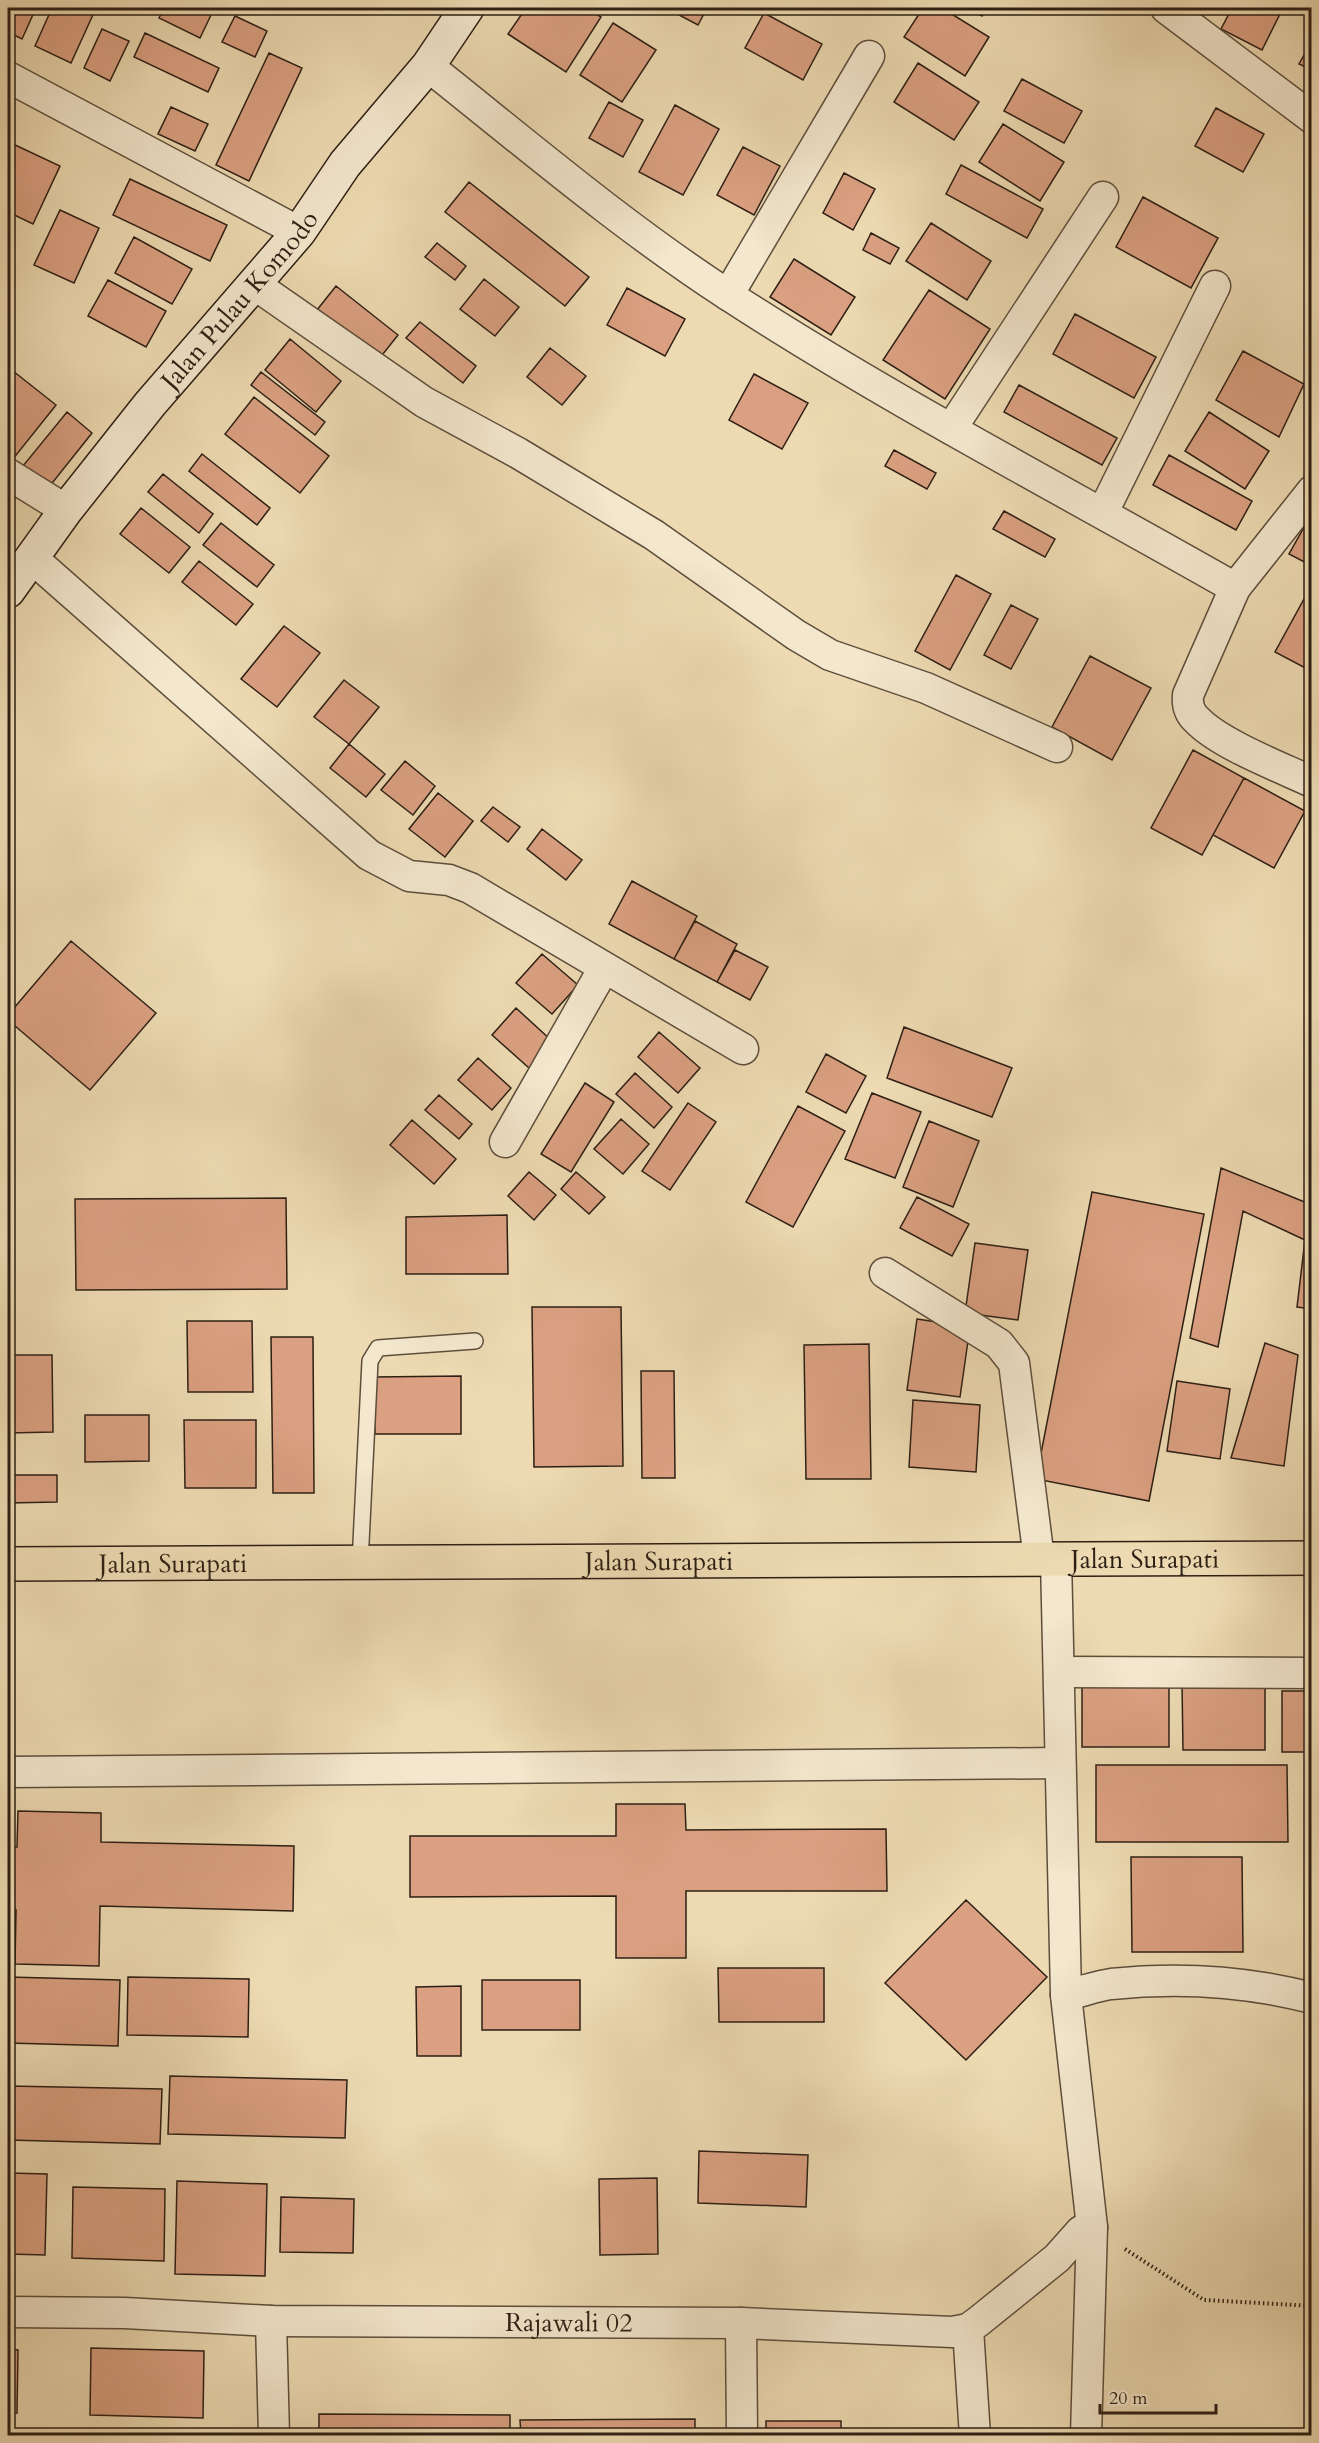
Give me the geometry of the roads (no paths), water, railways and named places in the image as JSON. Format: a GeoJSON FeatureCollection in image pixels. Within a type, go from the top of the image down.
{"type":"FeatureCollection","features":[{"type":"Feature","properties":{"kind":"highway","name":"Jalan Surapati"},"geometry":{"type":"LineString","coordinates":[[8,1564],[1311,1558]]}},
{"type":"Feature","properties":{"kind":"street"},"geometry":{"type":"LineString","coordinates":[[1166,8],[1311,118]]}},
{"type":"Feature","properties":{"kind":"street","name":"Jalan Pulau Komodo"},"geometry":{"type":"LineString","coordinates":[[8,591],[66,510],[150,404],[299,232],[345,164],[428,66],[460,10]]}},
{"type":"Feature","properties":{"kind":"street"},"geometry":{"type":"LineString","coordinates":[[728,295],[869,56]]}},
{"type":"Feature","properties":{"kind":"street"},"geometry":{"type":"LineString","coordinates":[[428,66],[644,238],[728,295],[924,415],[1235,588]]}},
{"type":"Feature","properties":{"kind":"street"},"geometry":{"type":"LineString","coordinates":[[8,77],[299,232]]}},
{"type":"Feature","properties":{"kind":"street"},"geometry":{"type":"LineString","coordinates":[[951,429],[1103,197]]}},
{"type":"Feature","properties":{"kind":"street"},"geometry":{"type":"LineString","coordinates":[[254,284],[424,402],[518,453],[654,535],[796,635],[830,655],[908,681],[1057,747]]}},
{"type":"Feature","properties":{"kind":"street"},"geometry":{"type":"LineString","coordinates":[[1103,513],[1215,286]]}},
{"type":"Feature","properties":{"kind":"street"},"geometry":{"type":"LineString","coordinates":[[8,474],[66,510]]}},
{"type":"Feature","properties":{"kind":"street"},"geometry":{"type":"LineString","coordinates":[[1311,491],[1235,588],[1188,695],[1187,705],[1196,720],[1219,737],[1311,782]]}},
{"type":"Feature","properties":{"kind":"street"},"geometry":{"type":"LineString","coordinates":[[32,558],[369,855],[409,876],[449,880],[470,888],[743,1049]]}},
{"type":"Feature","properties":{"kind":"street"},"geometry":{"type":"LineString","coordinates":[[505,1142],[604,968]]}},
{"type":"Feature","properties":{"kind":"street"},"geometry":{"type":"LineString","coordinates":[[885,1273],[999,1344],[1014,1363],[1047,1559],[1060,1672],[1066,1995],[1092,2227],[1086,2436]]}},
{"type":"Feature","properties":{"kind":"street"},"geometry":{"type":"LineString","coordinates":[[1060,1672],[1311,1673]]}},
{"type":"Feature","properties":{"kind":"street"},"geometry":{"type":"LineString","coordinates":[[8,1772],[1060,1763]]}},
{"type":"Feature","properties":{"kind":"street"},"geometry":{"type":"LineString","coordinates":[[1066,1995],[1109,1984],[1200,1980],[1279,1990],[1311,1998]]}},
{"type":"Feature","properties":{"kind":"street"},"geometry":{"type":"LineString","coordinates":[[975,2436],[968,2329],[1057,2258],[1082,2231],[1092,2227]]}},
{"type":"Feature","properties":{"kind":"street","name":"Rajawali 02"},"geometry":{"type":"LineString","coordinates":[[8,2312],[125,2313],[271,2321],[741,2323],[952,2332],[968,2329]]}},
{"type":"Feature","properties":{"kind":"street"},"geometry":{"type":"LineString","coordinates":[[271,2321],[274,2436]]}},
{"type":"Feature","properties":{"kind":"street"},"geometry":{"type":"LineString","coordinates":[[741,2323],[742,2436]]}},
{"type":"Feature","properties":{"kind":"lane"},"geometry":{"type":"LineString","coordinates":[[360,1563],[370,1361],[374,1353],[378,1348],[475,1341]]}}]}
